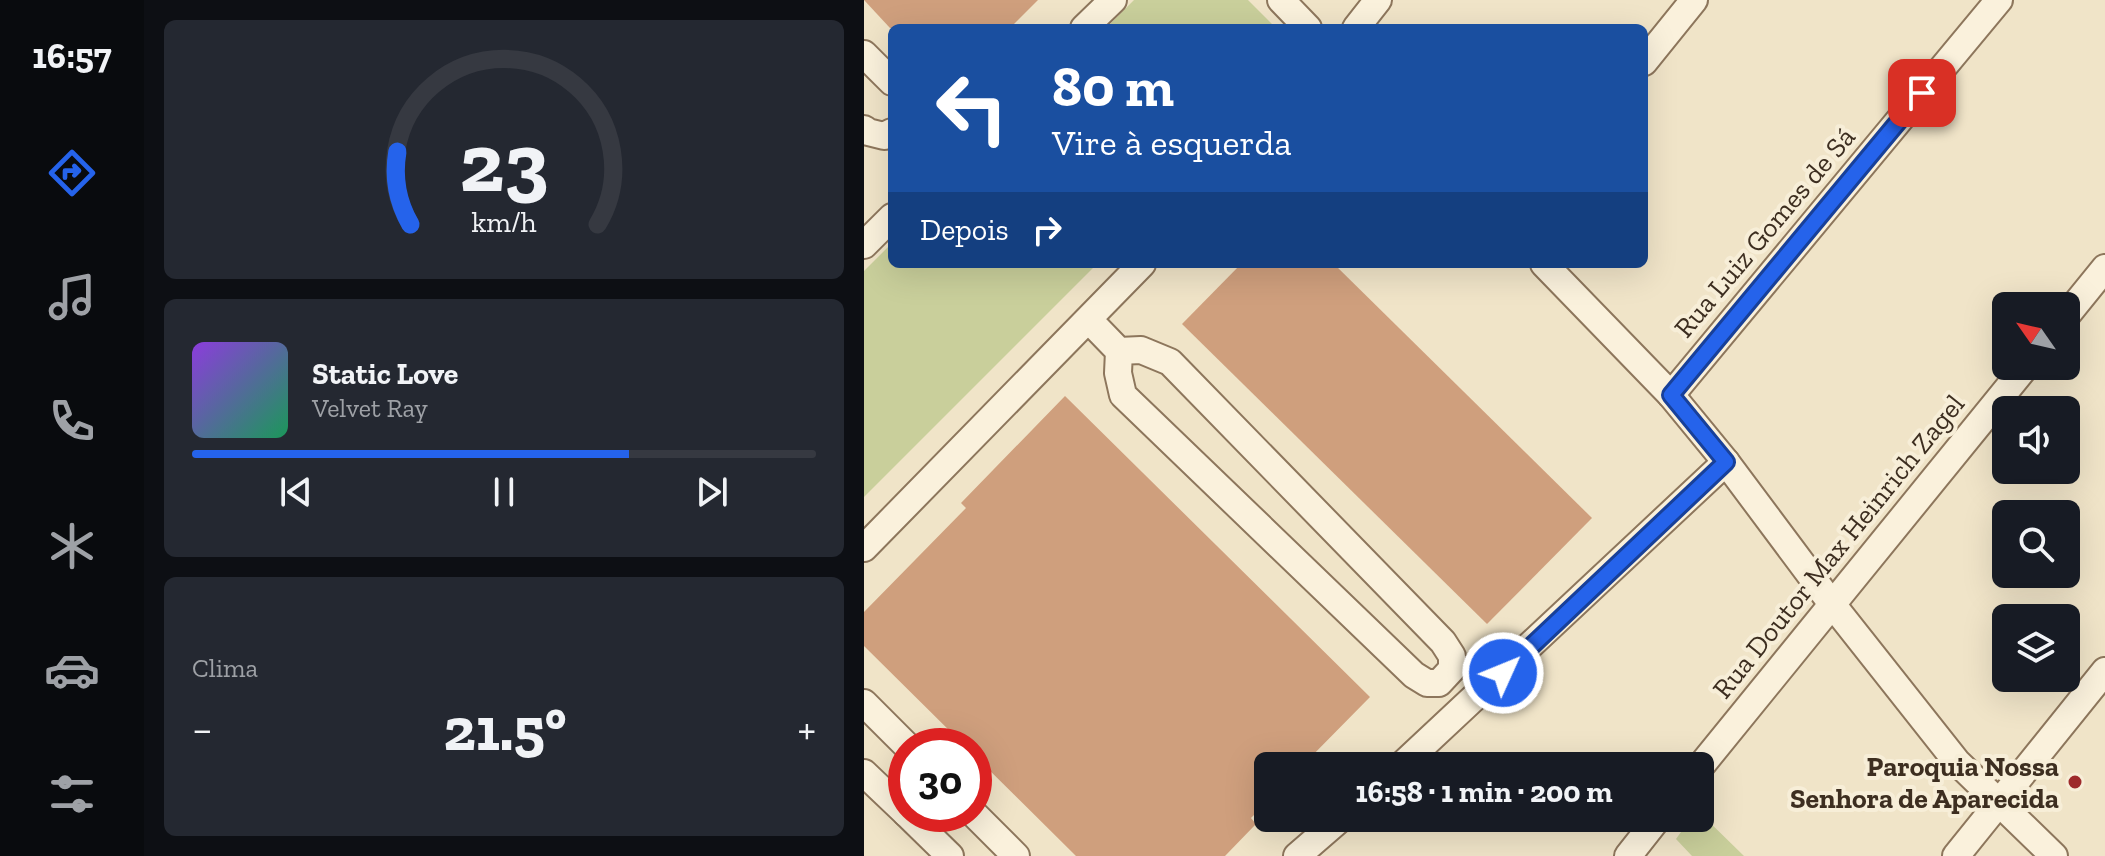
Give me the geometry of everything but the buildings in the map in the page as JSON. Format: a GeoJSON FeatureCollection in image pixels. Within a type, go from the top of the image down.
{"type":"FeatureCollection","features":[{"type":"Feature","properties":{"kind":"street"},"geometry":{"type":"LineString","coordinates":[[1088,24],[1113,0]]}},
{"type":"Feature","properties":{"kind":"street"},"geometry":{"type":"LineString","coordinates":[[1281,0],[1304,24]]}},
{"type":"Feature","properties":{"kind":"street"},"geometry":{"type":"LineString","coordinates":[[1359,24],[1378,0]]}},
{"type":"Feature","properties":{"kind":"street"},"geometry":{"type":"LineString","coordinates":[[1648,57],[1694,0]]}},
{"type":"Feature","properties":{"kind":"street","name":"Rua Luiz Gomes de Sá"},"geometry":{"type":"LineString","coordinates":[[1671,395],[1999,0]]}},
{"type":"Feature","properties":{"kind":"street"},"geometry":{"type":"LineString","coordinates":[[864,54],[888,78]]}},
{"type":"Feature","properties":{"kind":"street"},"geometry":{"type":"LineString","coordinates":[[864,129],[884,136],[888,134]]}},
{"type":"Feature","properties":{"kind":"street"},"geometry":{"type":"LineString","coordinates":[[864,245],[888,221]]}},
{"type":"Feature","properties":{"kind":"street"},"geometry":{"type":"LineString","coordinates":[[864,548],[1138,268]]}},
{"type":"Feature","properties":{"kind":"street"},"geometry":{"type":"LineString","coordinates":[[1548,268],[1671,395],[1957,762],[2054,856]]}},
{"type":"Feature","properties":{"kind":"street"},"geometry":{"type":"LineString","coordinates":[[2080,299],[2105,268]]}},
{"type":"Feature","properties":{"kind":"street"},"geometry":{"type":"LineString","coordinates":[[1089,320],[1119,351],[1118,373],[1123,395],[1414,675],[1427,683],[1439,683],[1452,669],[1452,656],[1443,642],[1170,362],[1141,350],[1119,351]]}},
{"type":"Feature","properties":{"kind":"street","name":"Rua Doutor Max Heinrich Zagel"},"geometry":{"type":"LineString","coordinates":[[1712,752],[2015,380]]}},
{"type":"Feature","properties":{"kind":"street"},"geometry":{"type":"LineString","coordinates":[[1416,752],[1726,462]]}},
{"type":"Feature","properties":{"kind":"street"},"geometry":{"type":"LineString","coordinates":[[1956,856],[2105,671]]}},
{"type":"Feature","properties":{"kind":"street"},"geometry":{"type":"LineString","coordinates":[[864,703],[889,728]]}},
{"type":"Feature","properties":{"kind":"street"},"geometry":{"type":"LineString","coordinates":[[864,773],[888,796]]}},
{"type":"Feature","properties":{"kind":"street"},"geometry":{"type":"LineString","coordinates":[[925,832],[950,856]]}},
{"type":"Feature","properties":{"kind":"street"},"geometry":{"type":"LineString","coordinates":[[992,832],[1016,856]]}},
{"type":"Feature","properties":{"kind":"street"},"geometry":{"type":"LineString","coordinates":[[1297,856],[1325,832]]}},
{"type":"Feature","properties":{"kind":"street"},"geometry":{"type":"LineString","coordinates":[[1628,856],[1647,832]]}},
{"type":"Feature","properties":{"kind":"green space"},"geometry":{"type":"Polygon","coordinates":[[[1134,0],[1248,0],[1272,24],[1110,24],[1134,0]]]}},
{"type":"Feature","properties":{"kind":"green space"},"geometry":{"type":"Polygon","coordinates":[[[888,247],[888,268],[1093,268],[864,497],[864,271],[888,247]]]}},
{"type":"Feature","properties":{"kind":"green space"},"geometry":{"type":"Polygon","coordinates":[[[1714,827],[1744,856],[1692,856],[1676,839],[1681,832],[1714,832],[1714,827]]]}},
{"type":"Feature","properties":{"kind":"place","name":"Paroquia Nossa Senhora de Aparecida"},"geometry":{"type":"Point","coordinates":[2075,782]}},
{"type":"Feature","properties":{"kind":"route"},"geometry":{"type":"LineString","coordinates":[[1503,673],[1726,462],[1671,395],[1922,93]]}}]}
